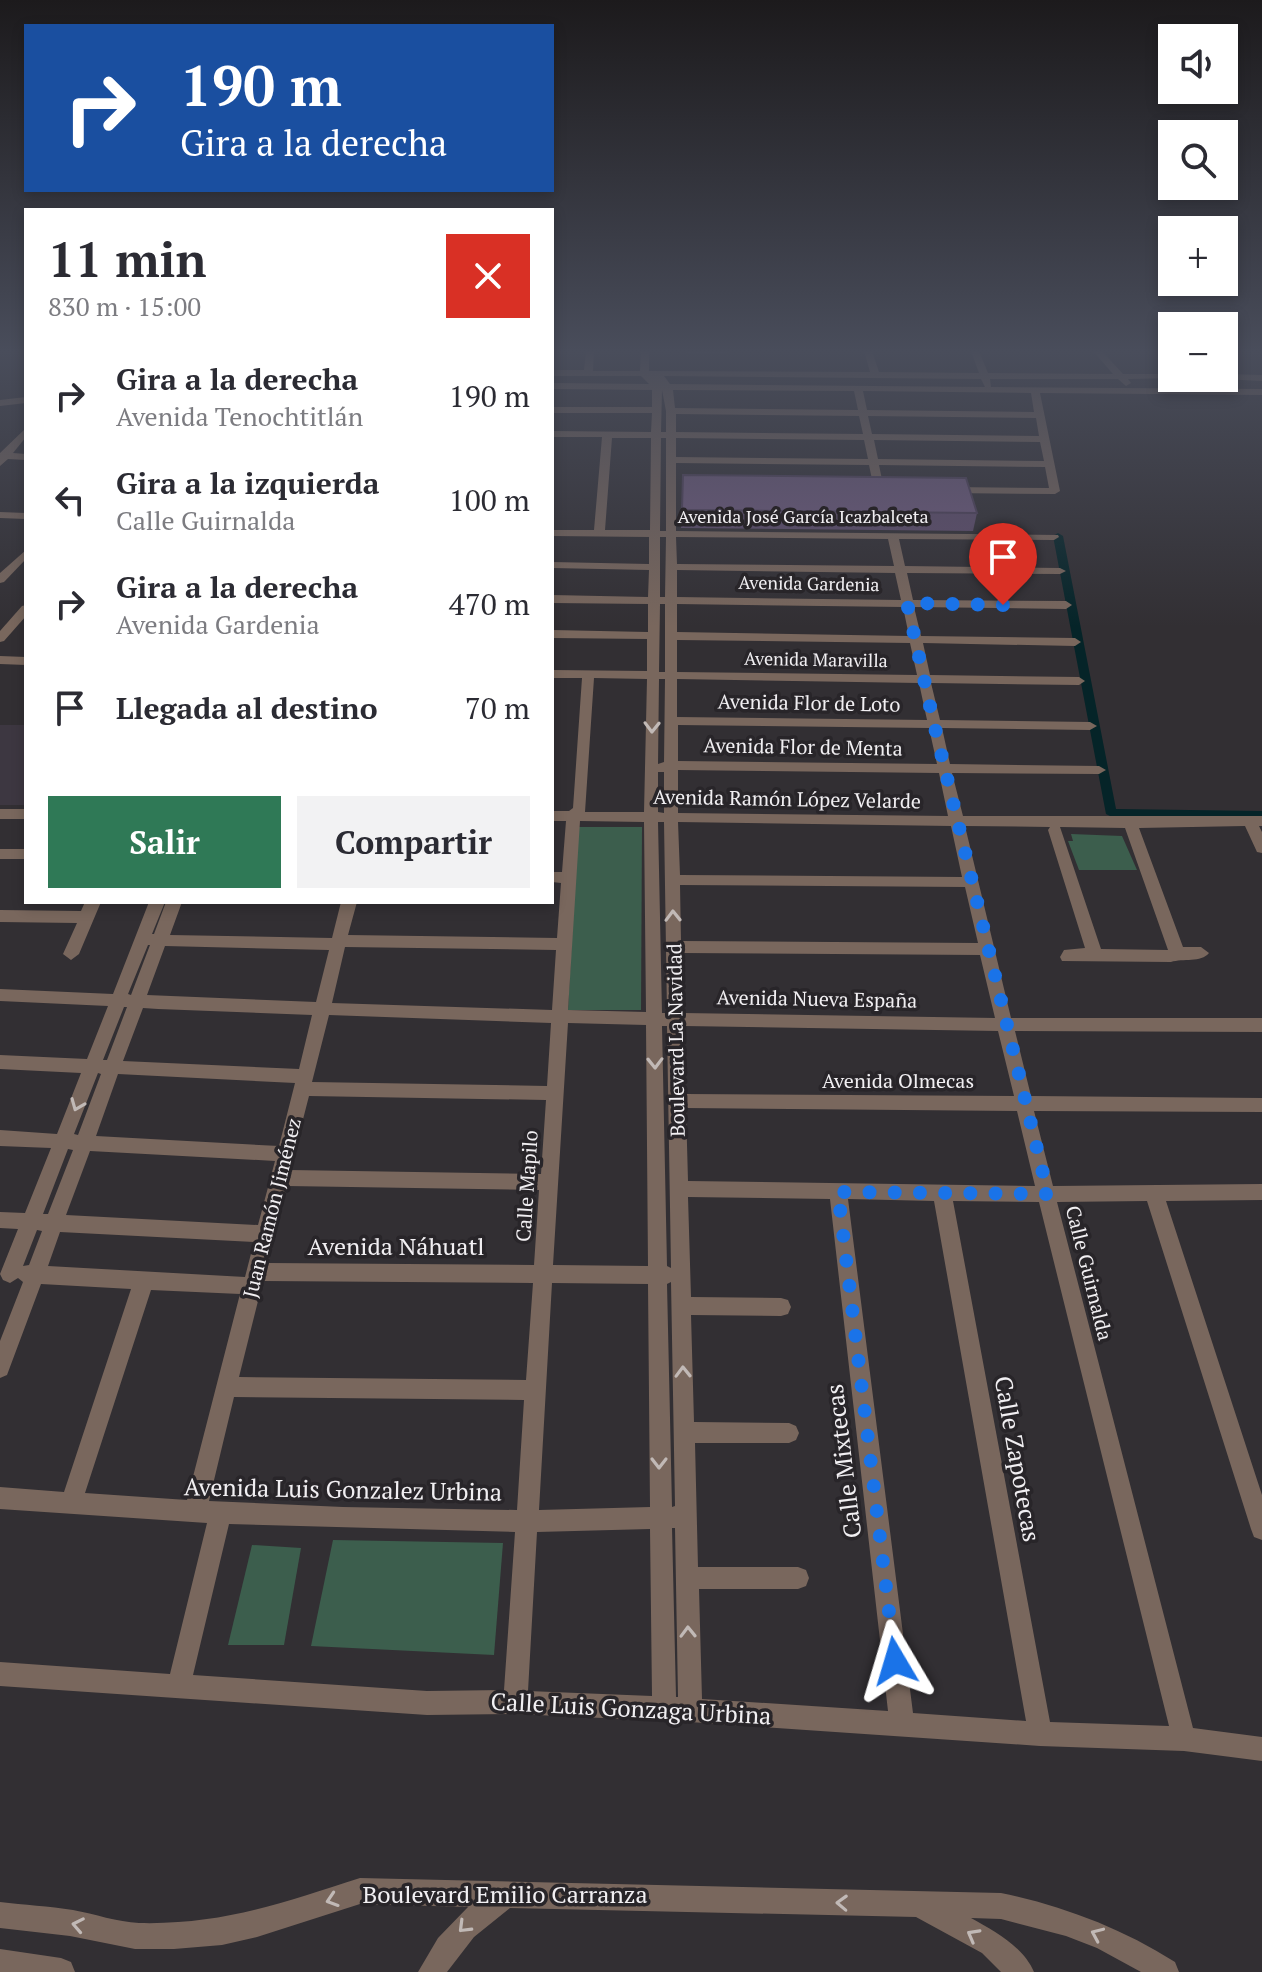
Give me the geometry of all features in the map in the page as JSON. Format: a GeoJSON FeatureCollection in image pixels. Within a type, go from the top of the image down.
{"type":"FeatureCollection","features":[{"type":"Feature","properties":{"kind":"street"},"geometry":{"type":"LineString","coordinates":[[2,458],[15,443]]}},
{"type":"Feature","properties":{"kind":"street"},"geometry":{"type":"LineString","coordinates":[[599,534],[606,443]]}},
{"type":"Feature","properties":{"kind":"street","name":"Boulevard La Navidad"},"geometry":{"type":"LineString","coordinates":[[656,443],[651,817],[664,1709]]}},
{"type":"Feature","properties":{"kind":"street","name":"Boulevard La Navidad"},"geometry":{"type":"LineString","coordinates":[[671,443],[671,818],[690,1710]]}},
{"type":"Feature","properties":{"kind":"street"},"geometry":{"type":"LineString","coordinates":[[869,443],[879,489]]}},
{"type":"Feature","properties":{"kind":"street"},"geometry":{"type":"LineString","coordinates":[[936,490],[1055,491],[1047,443]]}},
{"type":"Feature","properties":{"kind":"street"},"geometry":{"type":"LineString","coordinates":[[2,458],[24,457]]}},
{"type":"Feature","properties":{"kind":"street"},"geometry":{"type":"LineString","coordinates":[[671,460],[1051,464]]}},
{"type":"Feature","properties":{"kind":"street"},"geometry":{"type":"LineString","coordinates":[[655,487],[686,488]]}},
{"type":"Feature","properties":{"kind":"street"},"geometry":{"type":"LineString","coordinates":[[866,489],[893,489]]}},
{"type":"Feature","properties":{"kind":"street"},"geometry":{"type":"LineString","coordinates":[[0,528],[17,514]]}},
{"type":"Feature","properties":{"kind":"street","name":"Avenida José García Icazbalceta"},"geometry":{"type":"LineString","coordinates":[[554,533],[1054,537]]}},
{"type":"Feature","properties":{"kind":"street","name":"Calle Guirnalda"},"geometry":{"type":"LineString","coordinates":[[893,536],[956,819],[1184,1739]]}},
{"type":"Feature","properties":{"kind":"street"},"geometry":{"type":"LineString","coordinates":[[0,580],[24,555]]}},
{"type":"Feature","properties":{"kind":"street"},"geometry":{"type":"LineString","coordinates":[[554,565],[654,567]]}},
{"type":"Feature","properties":{"kind":"street"},"geometry":{"type":"LineString","coordinates":[[671,567],[1060,571]]}},
{"type":"Feature","properties":{"kind":"street","name":"Avenida Gardenia"},"geometry":{"type":"LineString","coordinates":[[554,599],[1066,605]]}},
{"type":"Feature","properties":{"kind":"street"},"geometry":{"type":"LineString","coordinates":[[0,638],[21,621]]}},
{"type":"Feature","properties":{"kind":"street"},"geometry":{"type":"LineString","coordinates":[[554,634],[654,636]]}},
{"type":"Feature","properties":{"kind":"street"},"geometry":{"type":"LineString","coordinates":[[671,636],[1075,642]]}},
{"type":"Feature","properties":{"kind":"street"},"geometry":{"type":"LineString","coordinates":[[0,660],[24,661]]}},
{"type":"Feature","properties":{"kind":"street","name":"Avenida Maravilla"},"geometry":{"type":"LineString","coordinates":[[554,674],[1079,681]]}},
{"type":"Feature","properties":{"kind":"street","name":"Calle Mapilo"},"geometry":{"type":"LineString","coordinates":[[515,1702],[564,944],[560,878],[573,816],[580,809],[588,675]]}},
{"type":"Feature","properties":{"kind":"street","name":"Avenida Flor de Loto"},"geometry":{"type":"LineString","coordinates":[[671,721],[1090,726]]}},
{"type":"Feature","properties":{"kind":"street","name":"Avenida Flor de Menta"},"geometry":{"type":"LineString","coordinates":[[652,770],[671,765],[1099,770]]}},
{"type":"Feature","properties":{"kind":"street"},"geometry":{"type":"LineString","coordinates":[[0,814],[24,814]]}},
{"type":"Feature","properties":{"kind":"street","name":"Avenida Ramón López Velarde"},"geometry":{"type":"LineString","coordinates":[[554,816],[1130,823],[1256,821]]}},
{"type":"Feature","properties":{"kind":"street"},"geometry":{"type":"LineString","coordinates":[[956,819],[1112,816]]}},
{"type":"Feature","properties":{"kind":"street"},"geometry":{"type":"LineString","coordinates":[[1256,821],[1262,848]]}},
{"type":"Feature","properties":{"kind":"street"},"geometry":{"type":"LineString","coordinates":[[1130,823],[1177,953]]}},
{"type":"Feature","properties":{"kind":"street"},"geometry":{"type":"LineString","coordinates":[[1055,830],[1095,955]]}},
{"type":"Feature","properties":{"kind":"street"},"geometry":{"type":"LineString","coordinates":[[0,854],[24,854]]}},
{"type":"Feature","properties":{"kind":"street"},"geometry":{"type":"LineString","coordinates":[[672,880],[972,882]]}},
{"type":"Feature","properties":{"kind":"street"},"geometry":{"type":"LineString","coordinates":[[0,1368],[137,1002],[157,904]]}},
{"type":"Feature","properties":{"kind":"street"},"geometry":{"type":"LineString","coordinates":[[5,1273],[30,1222],[118,1001],[173,904]]}},
{"type":"Feature","properties":{"kind":"street","name":"Juan Ramón Jiménez"},"geometry":{"type":"LineString","coordinates":[[195,1513],[348,904]]}},
{"type":"Feature","properties":{"kind":"street"},"geometry":{"type":"LineString","coordinates":[[0,916],[90,910],[71,954]]}},
{"type":"Feature","properties":{"kind":"street"},"geometry":{"type":"LineString","coordinates":[[151,940],[564,944]]}},
{"type":"Feature","properties":{"kind":"street"},"geometry":{"type":"LineString","coordinates":[[674,947],[988,949]]}},
{"type":"Feature","properties":{"kind":"street"},"geometry":{"type":"LineString","coordinates":[[1068,957],[1070,954],[1171,956],[1201,953]]}},
{"type":"Feature","properties":{"kind":"street","name":"Avenida Nueva España"},"geometry":{"type":"LineString","coordinates":[[0,995],[323,1011],[1006,1024],[1262,1025]]}},
{"type":"Feature","properties":{"kind":"street"},"geometry":{"type":"LineString","coordinates":[[0,1062],[304,1082],[555,1093]]}},
{"type":"Feature","properties":{"kind":"street","name":"Avenida Olmecas"},"geometry":{"type":"LineString","coordinates":[[677,1101],[1262,1105]]}},
{"type":"Feature","properties":{"kind":"street"},"geometry":{"type":"LineString","coordinates":[[0,1138],[286,1154]]}},
{"type":"Feature","properties":{"kind":"street"},"geometry":{"type":"LineString","coordinates":[[279,1178],[549,1182]]}},
{"type":"Feature","properties":{"kind":"street"},"geometry":{"type":"LineString","coordinates":[[679,1189],[1048,1194],[1262,1192]]}},
{"type":"Feature","properties":{"kind":"street","name":"Calle Mixtecas"},"geometry":{"type":"LineString","coordinates":[[838,1192],[902,1724]]}},
{"type":"Feature","properties":{"kind":"street","name":"Calle Zapotecas"},"geometry":{"type":"LineString","coordinates":[[942,1193],[1040,1734]]}},
{"type":"Feature","properties":{"kind":"street"},"geometry":{"type":"LineString","coordinates":[[1154,1193],[1262,1529]]}},
{"type":"Feature","properties":{"kind":"street"},"geometry":{"type":"LineString","coordinates":[[0,1220],[265,1234]]}},
{"type":"Feature","properties":{"kind":"street","name":"Avenida Náhuatl"},"geometry":{"type":"LineString","coordinates":[[5,1273],[144,1280],[681,1275]]}},
{"type":"Feature","properties":{"kind":"street"},"geometry":{"type":"LineString","coordinates":[[71,1503],[144,1280]]}},
{"type":"Feature","properties":{"kind":"street"},"geometry":{"type":"LineString","coordinates":[[681,1306],[781,1307]]}},
{"type":"Feature","properties":{"kind":"street"},"geometry":{"type":"LineString","coordinates":[[227,1387],[535,1390]]}},
{"type":"Feature","properties":{"kind":"street"},"geometry":{"type":"LineString","coordinates":[[684,1432],[789,1433]]}},
{"type":"Feature","properties":{"kind":"street","name":"Avenida Luis Gonzalez Urbina"},"geometry":{"type":"LineString","coordinates":[[0,1498],[220,1515],[527,1520],[686,1517]]}},
{"type":"Feature","properties":{"kind":"street"},"geometry":{"type":"LineString","coordinates":[[179,1686],[220,1515]]}},
{"type":"Feature","properties":{"kind":"street"},"geometry":{"type":"LineString","coordinates":[[687,1578],[798,1578]]}},
{"type":"Feature","properties":{"kind":"street","name":"Calle Luis Gonzaga Urbina"},"geometry":{"type":"LineString","coordinates":[[0,1674],[427,1703],[515,1702],[690,1710],[1040,1734],[1184,1739],[1262,1749]]}},
{"type":"Feature","properties":{"kind":"street","name":"Boulevard Emilio Carranza"},"geometry":{"type":"LineString","coordinates":[[0,1915],[70,1923],[135,1936],[174,1936],[222,1932],[257,1924],[360,1891],[1001,1906],[1048,1915],[1100,1935],[1165,1972]]}},
{"type":"Feature","properties":{"kind":"street"},"geometry":{"type":"LineString","coordinates":[[432,1972],[449,1942],[475,1915],[508,1893]]}},
{"type":"Feature","properties":{"kind":"street"},"geometry":{"type":"LineString","coordinates":[[920,1906],[991,1944],[1020,1972]]}},
{"type":"Feature","properties":{"kind":"street"},"geometry":{"type":"LineString","coordinates":[[0,1962],[61,1972]]}},
{"type":"Feature","properties":{"kind":"shaded area"},"geometry":{"type":"Polygon","coordinates":[[[0,725],[24,725],[24,805],[0,805],[0,725]]]}},
{"type":"Feature","properties":{"kind":"green space"},"geometry":{"type":"Polygon","coordinates":[[[578,827],[642,827],[641,1010],[568,1010],[578,827]]]}},
{"type":"Feature","properties":{"kind":"green space"},"geometry":{"type":"Polygon","coordinates":[[[1071,834],[1122,836],[1137,870],[1079,870],[1068,841],[1073,841],[1071,834]]]}},
{"type":"Feature","properties":{"kind":"green space"},"geometry":{"type":"Polygon","coordinates":[[[333,1540],[503,1543],[494,1655],[311,1646],[333,1540]]]}},
{"type":"Feature","properties":{"kind":"green space"},"geometry":{"type":"Polygon","coordinates":[[[252,1545],[301,1548],[284,1645],[228,1645],[252,1545]]]}},
{"type":"Feature","properties":{"kind":"building"},"geometry":{"type":"Polygon","coordinates":[[[683,475],[966,478],[977,513],[682,510],[683,475]]]}},
{"type":"Feature","properties":{"kind":"waterway"},"geometry":{"type":"LineString","coordinates":[[1058,536],[1110,811],[1114,814],[1262,815]]}},
{"type":"Feature","properties":{"kind":"route"},"geometry":{"type":"LineString","coordinates":[[895,1661],[838,1192],[1048,1194],[907,603],[1003,605]]}}]}
